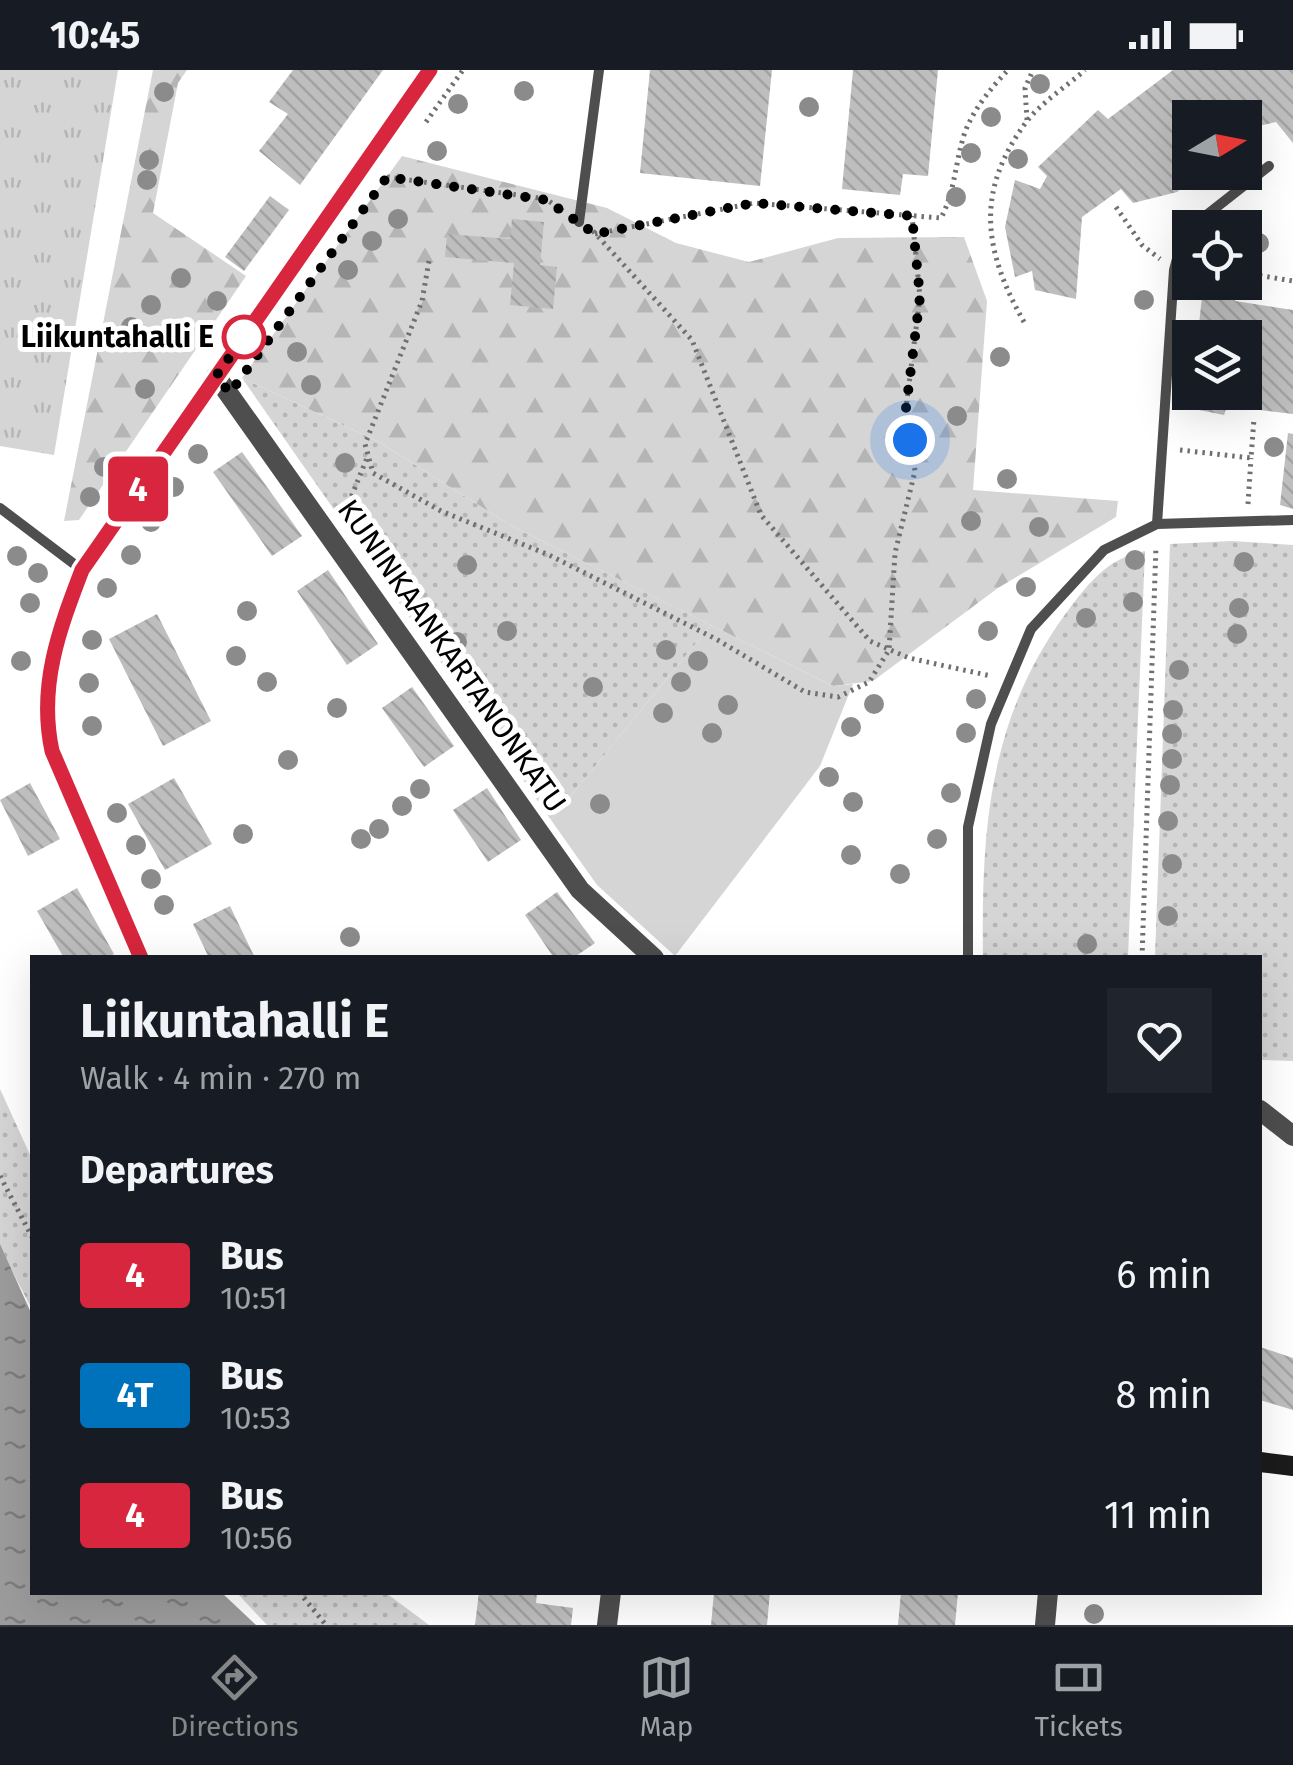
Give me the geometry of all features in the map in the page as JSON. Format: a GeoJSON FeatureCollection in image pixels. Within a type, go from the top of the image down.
{"type":"FeatureCollection","features":[{"type":"Feature","properties":{"kind":"street"},"geometry":{"type":"LineString","coordinates":[[141,955],[60,776],[45,720],[47,682],[59,630],[82,570],[430,70]]}},
{"type":"Feature","properties":{"kind":"street","name":"KUNINKAANKARTANONKATU"},"geometry":{"type":"LineString","coordinates":[[216,376],[580,890],[651,955]]}},
{"type":"Feature","properties":{"kind":"street"},"geometry":{"type":"LineString","coordinates":[[1262,1112],[1293,1136]]}},
{"type":"Feature","properties":{"kind":"street"},"geometry":{"type":"LineString","coordinates":[[1262,1462],[1293,1466]]}},
{"type":"Feature","properties":{"kind":"street"},"geometry":{"type":"LineString","coordinates":[[607,1625],[611,1595]]}},
{"type":"Feature","properties":{"kind":"street"},"geometry":{"type":"LineString","coordinates":[[1045,1625],[1048,1595]]}},
{"type":"Feature","properties":{"kind":"lane"},"geometry":{"type":"LineString","coordinates":[[579,222],[599,70]]}},
{"type":"Feature","properties":{"kind":"lane"},"geometry":{"type":"LineString","coordinates":[[1213,210],[1269,166]]}},
{"type":"Feature","properties":{"kind":"lane"},"geometry":{"type":"LineString","coordinates":[[1157,524],[1172,300]]}},
{"type":"Feature","properties":{"kind":"lane"},"geometry":{"type":"LineString","coordinates":[[0,508],[82,570]]}},
{"type":"Feature","properties":{"kind":"lane"},"geometry":{"type":"LineString","coordinates":[[968,955],[968,827],[991,724],[1031,629],[1104,550],[1157,524],[1293,520]]}},
{"type":"Feature","properties":{"kind":"path"},"geometry":{"type":"LineString","coordinates":[[423,126],[463,70]]}},
{"type":"Feature","properties":{"kind":"path"},"geometry":{"type":"LineString","coordinates":[[595,234],[754,203],[941,218],[952,197],[964,133],[989,90],[1008,70]]}},
{"type":"Feature","properties":{"kind":"path"},"geometry":{"type":"LineString","coordinates":[[1028,120],[1025,88],[1033,70]]}},
{"type":"Feature","properties":{"kind":"path"},"geometry":{"type":"LineString","coordinates":[[1024,322],[1000,280],[987,226],[998,176],[1028,120],[1085,70]]}},
{"type":"Feature","properties":{"kind":"path"},"geometry":{"type":"LineString","coordinates":[[376,192],[394,166]]}},
{"type":"Feature","properties":{"kind":"path"},"geometry":{"type":"LineString","coordinates":[[387,177],[546,200],[595,234],[692,340],[761,515],[870,640],[909,658],[1008,680]]}},
{"type":"Feature","properties":{"kind":"path"},"geometry":{"type":"LineString","coordinates":[[1116,206],[1142,245],[1172,268]]}},
{"type":"Feature","properties":{"kind":"path"},"geometry":{"type":"LineString","coordinates":[[429,262],[422,301],[365,444],[373,473],[441,512],[549,554],[716,639],[805,692],[838,697],[868,682],[889,650],[895,553],[915,471],[906,408],[920,297],[912,216]]}},
{"type":"Feature","properties":{"kind":"path"},"geometry":{"type":"LineString","coordinates":[[1262,276],[1293,281]]}},
{"type":"Feature","properties":{"kind":"path"},"geometry":{"type":"LineString","coordinates":[[1247,520],[1254,420]]}},
{"type":"Feature","properties":{"kind":"path"},"geometry":{"type":"LineString","coordinates":[[1162,448],[1251,458]]}},
{"type":"Feature","properties":{"kind":"path"},"geometry":{"type":"LineString","coordinates":[[341,520],[368,457]]}},
{"type":"Feature","properties":{"kind":"path"},"geometry":{"type":"LineString","coordinates":[[1142,955],[1157,524]]}},
{"type":"Feature","properties":{"kind":"path"},"geometry":{"type":"LineString","coordinates":[[0,1176],[30,1233]]}},
{"type":"Feature","properties":{"kind":"path"},"geometry":{"type":"LineString","coordinates":[[301,1595],[326,1625]]}},
{"type":"Feature","properties":{"kind":"green space"},"geometry":{"type":"Polygon","coordinates":[[[0,70],[118,70],[54,455],[0,446],[0,70]]]}},
{"type":"Feature","properties":{"kind":"green space"},"geometry":{"type":"Polygon","coordinates":[[[153,70],[187,70],[178,83],[153,213],[246,276],[79,520],[64,521],[153,70]]]}},
{"type":"Feature","properties":{"kind":"green space"},"geometry":{"type":"Polygon","coordinates":[[[402,156],[607,208],[676,243],[749,262],[838,238],[964,237],[987,301],[973,490],[1118,501],[1116,517],[998,588],[873,681],[833,686],[510,525],[379,442],[242,378],[402,156]]]}},
{"type":"Feature","properties":{"kind":"green space"},"geometry":{"type":"Polygon","coordinates":[[[242,378],[379,442],[510,525],[711,625],[551,820],[242,378]]]}},
{"type":"Feature","properties":{"kind":"green space"},"geometry":{"type":"Polygon","coordinates":[[[1232,541],[1293,545],[1293,1061],[1262,1060],[1262,955],[1155,955],[1170,544],[1232,541]]]}},
{"type":"Feature","properties":{"kind":"green space"},"geometry":{"type":"Polygon","coordinates":[[[1145,551],[1128,955],[983,955],[988,818],[1006,732],[1042,649],[1069,609],[1102,572],[1145,551]]]}},
{"type":"Feature","properties":{"kind":"green space"},"geometry":{"type":"Polygon","coordinates":[[[711,625],[833,686],[853,684],[820,766],[676,955],[597,885],[551,820],[711,625]]]}},
{"type":"Feature","properties":{"kind":"green space"},"geometry":{"type":"Polygon","coordinates":[[[0,1089],[30,1155],[30,1305],[0,1248],[0,1089]]]}},
{"type":"Feature","properties":{"kind":"green space"},"geometry":{"type":"Polygon","coordinates":[[[239,1595],[389,1595],[429,1625],[267,1625],[239,1595]]]}},
{"type":"Feature","properties":{"kind":"water"},"geometry":{"type":"Polygon","coordinates":[[[0,1244],[30,1311],[30,1595],[224,1595],[256,1625],[0,1625],[0,1244]]]}},
{"type":"Feature","properties":{"kind":"building"},"geometry":{"type":"Polygon","coordinates":[[[293,70],[383,70],[300,185],[259,151],[288,114],[269,102],[293,70]]]}},
{"type":"Feature","properties":{"kind":"building"},"geometry":{"type":"Polygon","coordinates":[[[650,70],[772,70],[760,186],[640,173],[650,70]]]}},
{"type":"Feature","properties":{"kind":"building"},"geometry":{"type":"Polygon","coordinates":[[[853,70],[938,70],[928,176],[903,174],[900,195],[842,189],[853,70]]]}},
{"type":"Feature","properties":{"kind":"building"},"geometry":{"type":"Polygon","coordinates":[[[1173,70],[1293,70],[1293,143],[1276,122],[1262,125],[1262,100],[1172,100],[1172,190],[1180,190],[1133,203],[1121,189],[1082,217],[1076,299],[1035,290],[1032,271],[1015,277],[1005,227],[1015,180],[1040,189],[1047,176],[1038,167],[1098,110],[1108,119],[1173,70]]]}},
{"type":"Feature","properties":{"kind":"building"},"geometry":{"type":"Polygon","coordinates":[[[270,196],[289,210],[244,271],[225,257],[270,196]]]}},
{"type":"Feature","properties":{"kind":"building"},"geometry":{"type":"Polygon","coordinates":[[[512,219],[544,222],[540,265],[557,267],[553,309],[510,305],[514,263],[445,257],[447,234],[510,239],[512,219]]]}},
{"type":"Feature","properties":{"kind":"building"},"geometry":{"type":"Polygon","coordinates":[[[1202,300],[1235,300],[1293,310],[1293,414],[1260,410],[1262,320],[1199,320],[1202,300]]]}},
{"type":"Feature","properties":{"kind":"building"},"geometry":{"type":"Polygon","coordinates":[[[1199,410],[1226,410],[1224,415],[1199,410]]]}},
{"type":"Feature","properties":{"kind":"building"},"geometry":{"type":"Polygon","coordinates":[[[1288,433],[1293,434],[1293,509],[1280,505],[1288,433]]]}},
{"type":"Feature","properties":{"kind":"building"},"geometry":{"type":"Polygon","coordinates":[[[242,452],[302,536],[272,556],[213,472],[242,452]]]}},
{"type":"Feature","properties":{"kind":"building"},"geometry":{"type":"Polygon","coordinates":[[[328,570],[378,644],[347,665],[297,591],[328,570]]]}},
{"type":"Feature","properties":{"kind":"building"},"geometry":{"type":"Polygon","coordinates":[[[157,614],[211,721],[163,746],[109,639],[157,614]]]}},
{"type":"Feature","properties":{"kind":"building"},"geometry":{"type":"Polygon","coordinates":[[[412,687],[454,746],[424,767],[382,708],[412,687]]]}},
{"type":"Feature","properties":{"kind":"building"},"geometry":{"type":"Polygon","coordinates":[[[174,778],[212,844],[165,870],[128,804],[174,778]]]}},
{"type":"Feature","properties":{"kind":"building"},"geometry":{"type":"Polygon","coordinates":[[[30,783],[60,839],[28,856],[0,800],[30,783]]]}},
{"type":"Feature","properties":{"kind":"building"},"geometry":{"type":"Polygon","coordinates":[[[487,788],[521,840],[488,862],[453,810],[487,788]]]}},
{"type":"Feature","properties":{"kind":"building"},"geometry":{"type":"Polygon","coordinates":[[[77,888],[114,954],[62,955],[37,911],[77,888]]]}},
{"type":"Feature","properties":{"kind":"building"},"geometry":{"type":"Polygon","coordinates":[[[557,892],[595,943],[577,955],[552,955],[525,915],[557,892]]]}},
{"type":"Feature","properties":{"kind":"building"},"geometry":{"type":"Polygon","coordinates":[[[230,906],[254,955],[208,955],[193,924],[230,906]]]}},
{"type":"Feature","properties":{"kind":"building"},"geometry":{"type":"Polygon","coordinates":[[[1262,1348],[1293,1358],[1293,1410],[1262,1401],[1262,1348]]]}},
{"type":"Feature","properties":{"kind":"building"},"geometry":{"type":"Polygon","coordinates":[[[479,1595],[537,1595],[536,1603],[573,1608],[571,1625],[475,1625],[479,1595]]]}},
{"type":"Feature","properties":{"kind":"building"},"geometry":{"type":"Polygon","coordinates":[[[714,1595],[770,1595],[767,1625],[711,1625],[714,1595]]]}},
{"type":"Feature","properties":{"kind":"building"},"geometry":{"type":"Polygon","coordinates":[[[901,1595],[958,1595],[955,1625],[898,1625],[901,1595]]]}},
{"type":"Feature","properties":{"kind":"bus line","name":"4"},"geometry":{"type":"LineString","coordinates":[[140,955],[52,751],[45,720],[47,682],[59,630],[82,570],[430,70]]}},
{"type":"Feature","properties":{"kind":"place","name":"Liikuntahalli E"},"geometry":{"type":"Point","coordinates":[244,337]}},
{"type":"Feature","properties":{"kind":"route"},"geometry":{"type":"LineString","coordinates":[[244,337],[252,326],[216,376],[230,393],[387,177],[546,200],[595,234],[754,203],[912,216],[920,297],[906,408],[910,440]]}}]}
